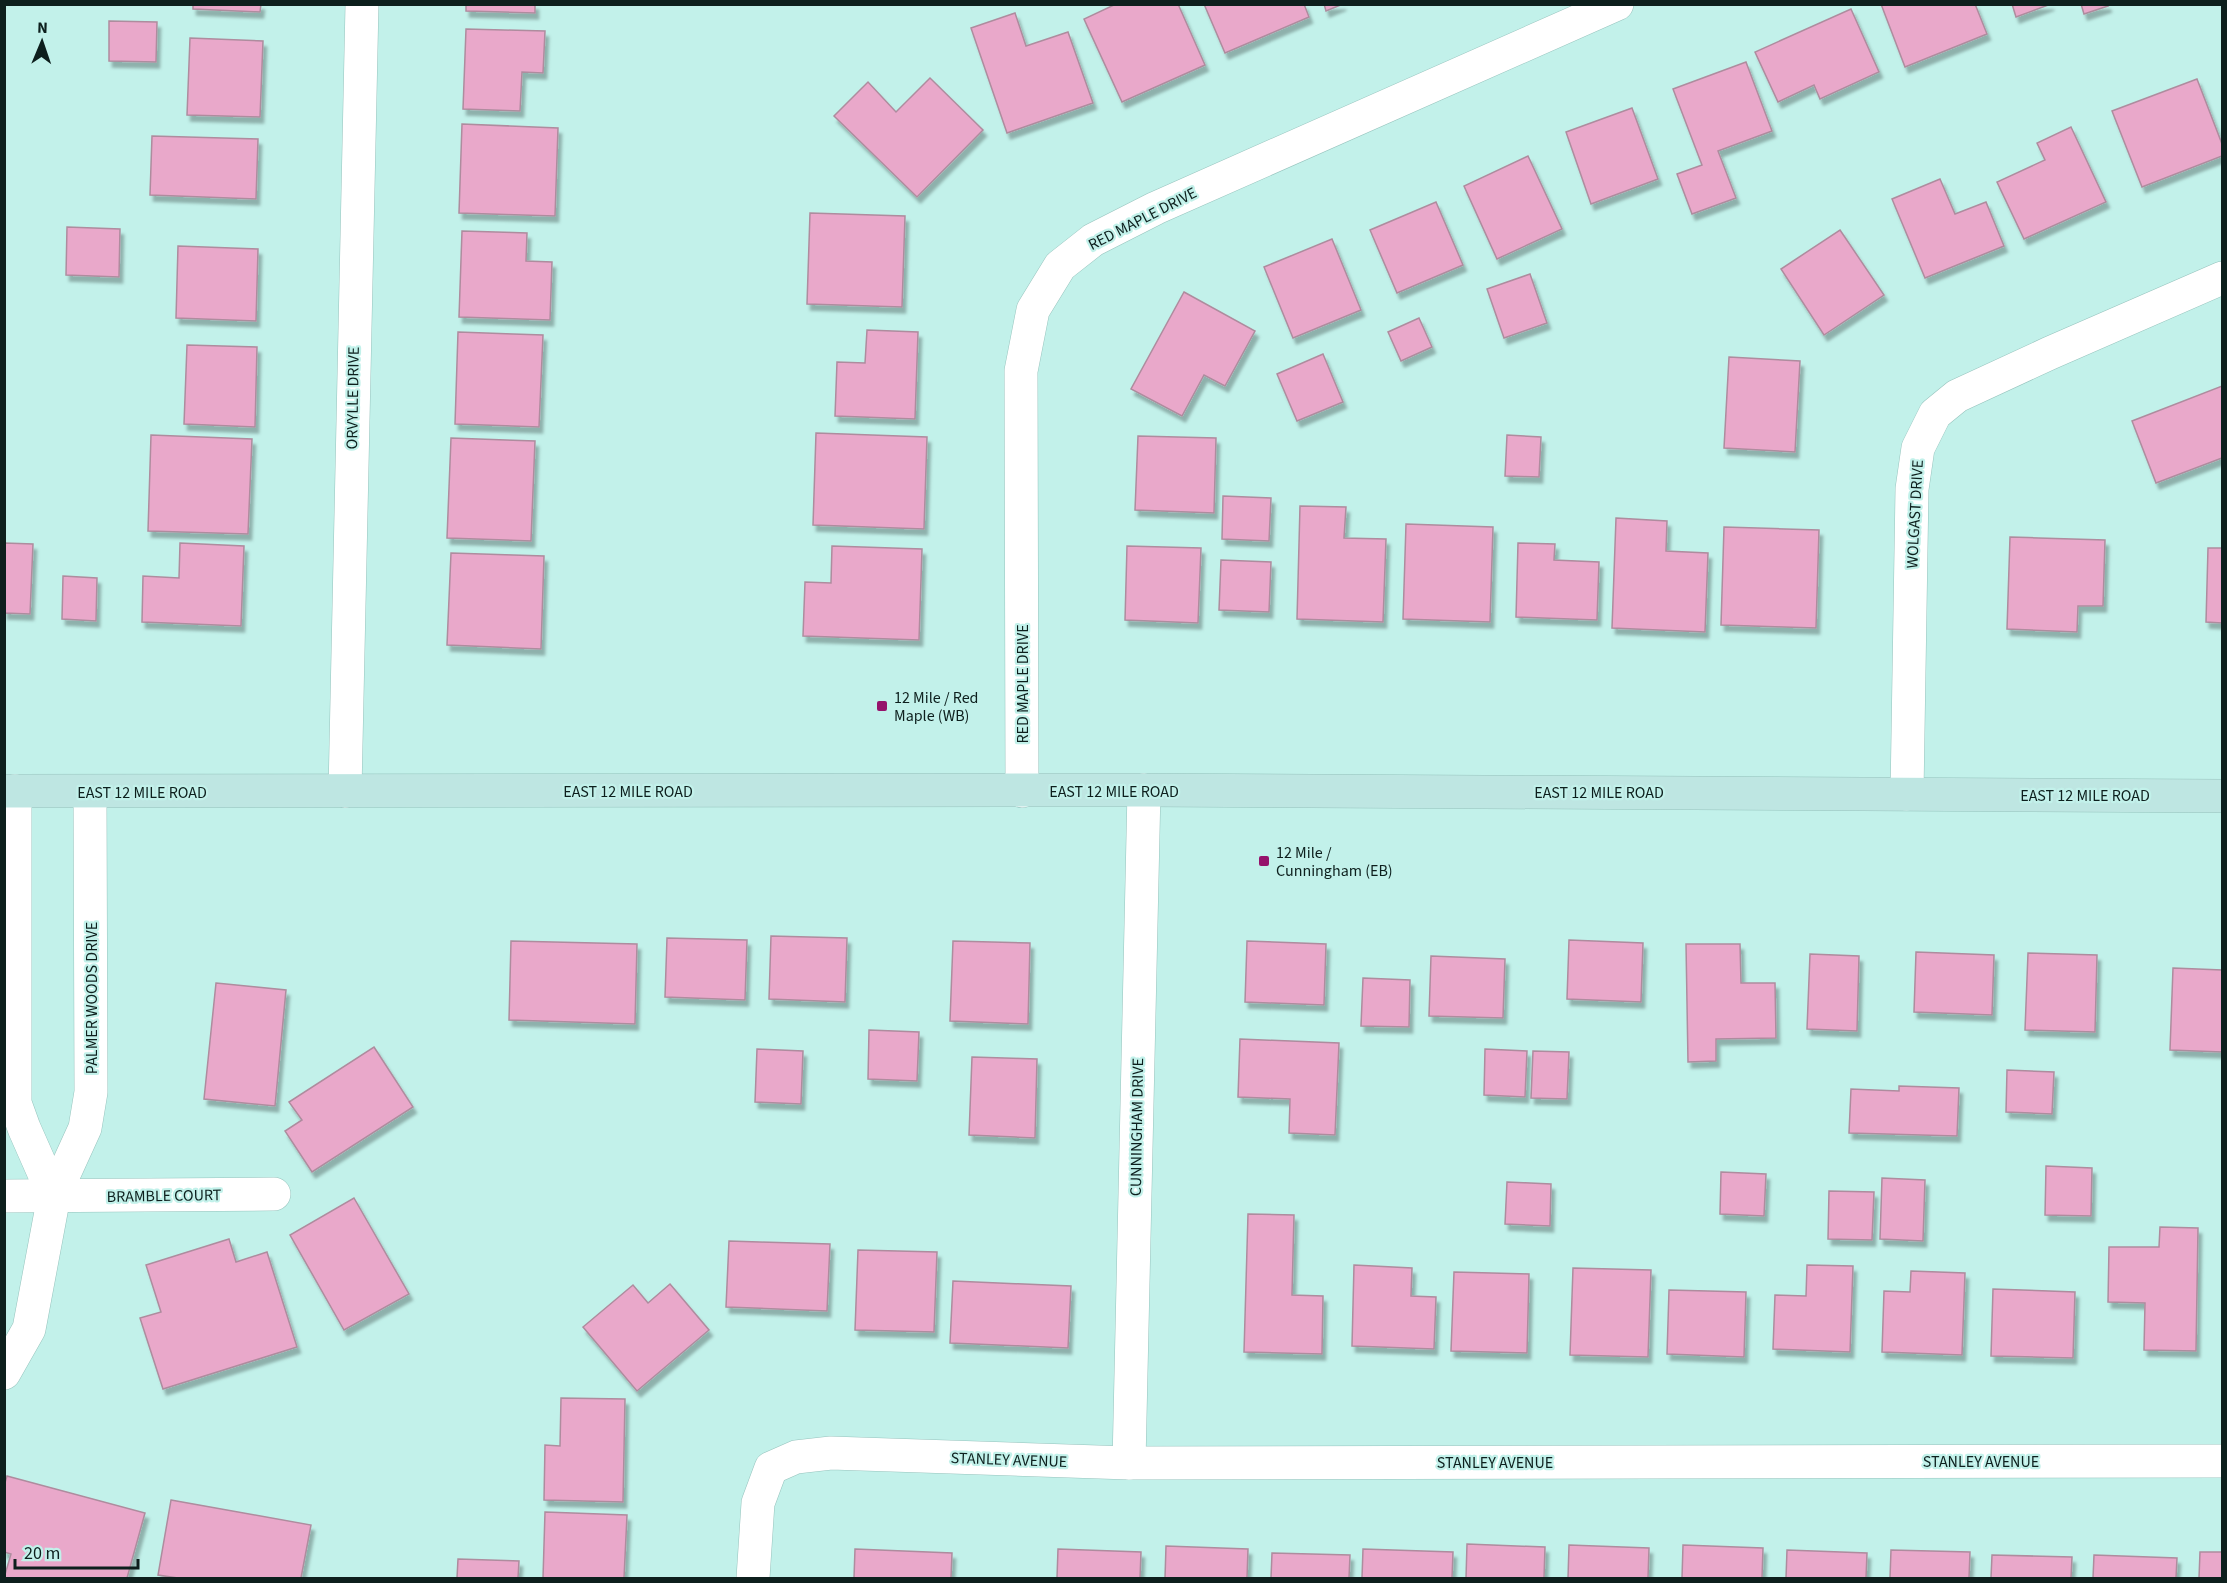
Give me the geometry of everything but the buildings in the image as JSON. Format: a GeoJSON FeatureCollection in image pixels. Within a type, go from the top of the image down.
{"type":"FeatureCollection","features":[{"type":"Feature","properties":{"kind":"main road","name":"EAST 12 MILE ROAD"},"geometry":{"type":"LineString","coordinates":[[10,791],[90,793],[1144,790],[2223,796]]}},
{"type":"Feature","properties":{"kind":"street","name":"ORVYLLE DRIVE"},"geometry":{"type":"LineString","coordinates":[[345,791],[362,4]]}},
{"type":"Feature","properties":{"kind":"street","name":"RED MAPLE DRIVE"},"geometry":{"type":"LineString","coordinates":[[1022,791],[1021,371],[1033,310],[1060,266],[1094,240],[1156,208],[1617,4]]}},
{"type":"Feature","properties":{"kind":"street","name":"WOLGAST DRIVE"},"geometry":{"type":"LineString","coordinates":[[1907,794],[1912,489],[1918,448],[1935,414],[1968,391],[2223,278]]}},
{"type":"Feature","properties":{"kind":"street","name":"CUNNINGHAM DRIVE"},"geometry":{"type":"LineString","coordinates":[[1129,1463],[1144,790]]}},
{"type":"Feature","properties":{"kind":"street"},"geometry":{"type":"LineString","coordinates":[[10,791],[15,1103],[54,1196]]}},
{"type":"Feature","properties":{"kind":"street","name":"PALMER WOODS DRIVE"},"geometry":{"type":"LineString","coordinates":[[4,1373],[29,1329],[54,1196],[86,1128],[91,1092],[90,793]]}},
{"type":"Feature","properties":{"kind":"street","name":"BRAMBLE COURT"},"geometry":{"type":"LineString","coordinates":[[4,1196],[273,1194]]}},
{"type":"Feature","properties":{"kind":"street","name":"STANLEY AVENUE"},"geometry":{"type":"LineString","coordinates":[[753,1578],[758,1503],[771,1468],[796,1457],[831,1453],[1129,1463],[2223,1461]]}},
{"type":"Feature","properties":{"kind":"place","name":"12 Mile / Red Maple (WB)"},"geometry":{"type":"Point","coordinates":[882,706]}},
{"type":"Feature","properties":{"kind":"place","name":"12 Mile / Cunningham (EB)"},"geometry":{"type":"Point","coordinates":[1264,861]}}]}
